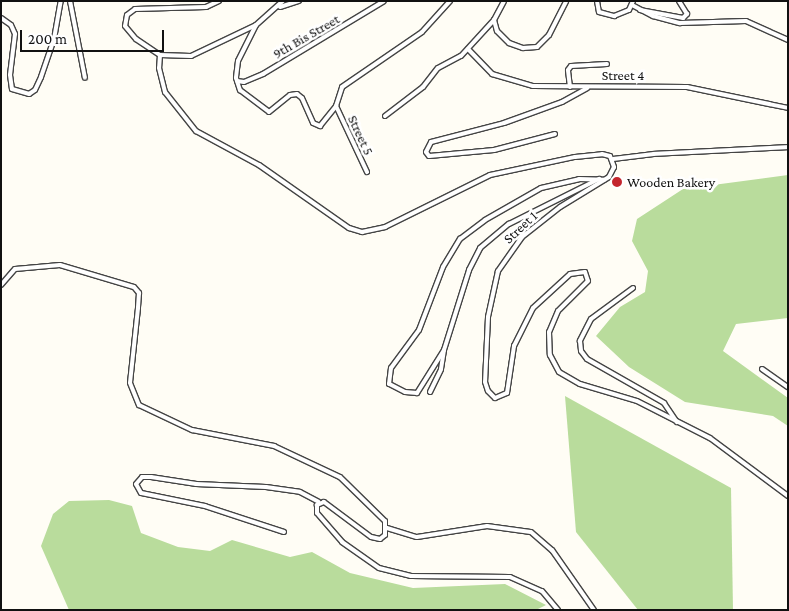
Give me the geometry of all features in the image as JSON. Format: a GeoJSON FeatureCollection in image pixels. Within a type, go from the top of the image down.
{"type":"FeatureCollection","features":[{"type":"Feature","properties":{"kind":"street"},"geometry":{"type":"LineString","coordinates":[[1,18],[11,25],[16,34],[10,75],[12,89],[29,94],[36,90],[41,77],[54,39],[61,1]]}},
{"type":"Feature","properties":{"kind":"street"},"geometry":{"type":"LineString","coordinates":[[70,1],[84,78]]}},
{"type":"Feature","properties":{"kind":"street"},"geometry":{"type":"LineString","coordinates":[[219,1],[206,7],[141,8],[130,11],[125,20],[127,31],[160,55],[175,57],[198,54],[256,25],[280,7],[299,1]]}},
{"type":"Feature","properties":{"kind":"street"},"geometry":{"type":"LineString","coordinates":[[280,7],[283,1]]}},
{"type":"Feature","properties":{"kind":"street","name":"9th Bis Street"},"geometry":{"type":"LineString","coordinates":[[236,81],[244,82],[263,74],[384,1]]}},
{"type":"Feature","properties":{"kind":"street"},"geometry":{"type":"LineString","coordinates":[[256,25],[240,56],[236,81],[244,94],[269,112],[290,95],[297,94],[317,126],[325,125],[336,106],[342,87],[422,32],[450,1]]}},
{"type":"Feature","properties":{"kind":"street"},"geometry":{"type":"LineString","coordinates":[[384,116],[423,87],[438,68],[458,59],[494,20],[504,1]]}},
{"type":"Feature","properties":{"kind":"street"},"geometry":{"type":"LineString","coordinates":[[494,20],[497,31],[509,43],[523,48],[537,47],[549,35],[566,1]]}},
{"type":"Feature","properties":{"kind":"street"},"geometry":{"type":"LineString","coordinates":[[597,1],[599,12],[609,16],[623,14],[633,3],[639,10],[680,23],[746,21],[788,40]]}},
{"type":"Feature","properties":{"kind":"street"},"geometry":{"type":"LineString","coordinates":[[639,10],[683,18],[687,14],[679,1]]}},
{"type":"Feature","properties":{"kind":"street","name":"Street 4"},"geometry":{"type":"LineString","coordinates":[[468,49],[478,63],[498,76],[542,87],[687,87],[788,108]]}},
{"type":"Feature","properties":{"kind":"street"},"geometry":{"type":"LineString","coordinates":[[160,55],[160,76],[165,92],[196,130],[259,165],[349,228],[362,232],[385,227],[490,176],[602,154],[613,159],[654,154],[788,147]]}},
{"type":"Feature","properties":{"kind":"street"},"geometry":{"type":"LineString","coordinates":[[570,88],[568,70],[571,66],[607,64]]}},
{"type":"Feature","properties":{"kind":"street"},"geometry":{"type":"LineString","coordinates":[[555,134],[494,150],[429,156],[426,152],[431,142],[545,108],[589,87]]}},
{"type":"Feature","properties":{"kind":"street","name":"Street 5"},"geometry":{"type":"LineString","coordinates":[[336,106],[367,172]]}},
{"type":"Feature","properties":{"kind":"street"},"geometry":{"type":"LineString","coordinates":[[444,350],[417,393],[405,392],[390,384],[391,368],[419,330],[443,267],[460,239],[485,220],[540,188],[568,181],[604,180],[613,171],[613,159]]}},
{"type":"Feature","properties":{"kind":"street"},"geometry":{"type":"LineString","coordinates":[[430,392],[442,369],[444,350],[473,261],[486,241],[499,229],[543,204],[599,179]]}},
{"type":"Feature","properties":{"kind":"street","name":"Street 1"},"geometry":{"type":"LineString","coordinates":[[604,180],[560,207],[525,234],[504,261],[490,304],[486,387],[495,398],[504,397],[510,384],[514,346],[529,314],[562,280],[581,271],[587,273],[588,281],[558,311],[549,332],[550,355],[556,367],[572,381],[637,401],[718,443],[788,496]]}},
{"type":"Feature","properties":{"kind":"street"},"geometry":{"type":"LineString","coordinates":[[1,285],[15,269],[60,265],[134,287],[138,293],[138,308],[130,383],[139,405],[192,430],[260,442],[314,463],[340,477],[385,521],[387,528],[383,537],[376,539],[324,502],[318,502],[300,492],[266,487],[196,484],[151,477],[142,478],[136,484],[140,493],[205,506],[284,532]]}},
{"type":"Feature","properties":{"kind":"street"},"geometry":{"type":"LineString","coordinates":[[633,288],[591,319],[580,341],[581,351],[587,359],[664,403],[677,422]]}},
{"type":"Feature","properties":{"kind":"street"},"geometry":{"type":"LineString","coordinates":[[762,368],[788,387]]}},
{"type":"Feature","properties":{"kind":"street"},"geometry":{"type":"LineString","coordinates":[[318,502],[318,516],[358,556],[378,568],[411,576],[515,578],[542,590],[558,610]]}},
{"type":"Feature","properties":{"kind":"street"},"geometry":{"type":"LineString","coordinates":[[387,528],[417,537],[487,526],[532,532],[552,550],[594,610]]}},
{"type":"Feature","properties":{"kind":"green space"},"geometry":{"type":"Polygon","coordinates":[[[788,175],[788,318],[736,324],[723,351],[788,398],[788,426],[773,416],[685,402],[629,367],[596,336],[620,307],[645,292],[648,271],[632,241],[637,219],[683,189],[788,175]]]}},
{"type":"Feature","properties":{"kind":"green space"},"geometry":{"type":"Polygon","coordinates":[[[565,396],[731,488],[733,610],[638,610],[576,532],[565,396]]]}},
{"type":"Feature","properties":{"kind":"green space"},"geometry":{"type":"Polygon","coordinates":[[[109,500],[132,506],[141,533],[178,547],[210,551],[232,540],[290,557],[312,552],[350,573],[413,588],[505,584],[546,605],[536,610],[69,610],[41,546],[53,514],[69,501],[109,500]]]}},
{"type":"Feature","properties":{"kind":"place","name":"Wooden Bakery"},"geometry":{"type":"Point","coordinates":[617,182]}}]}
